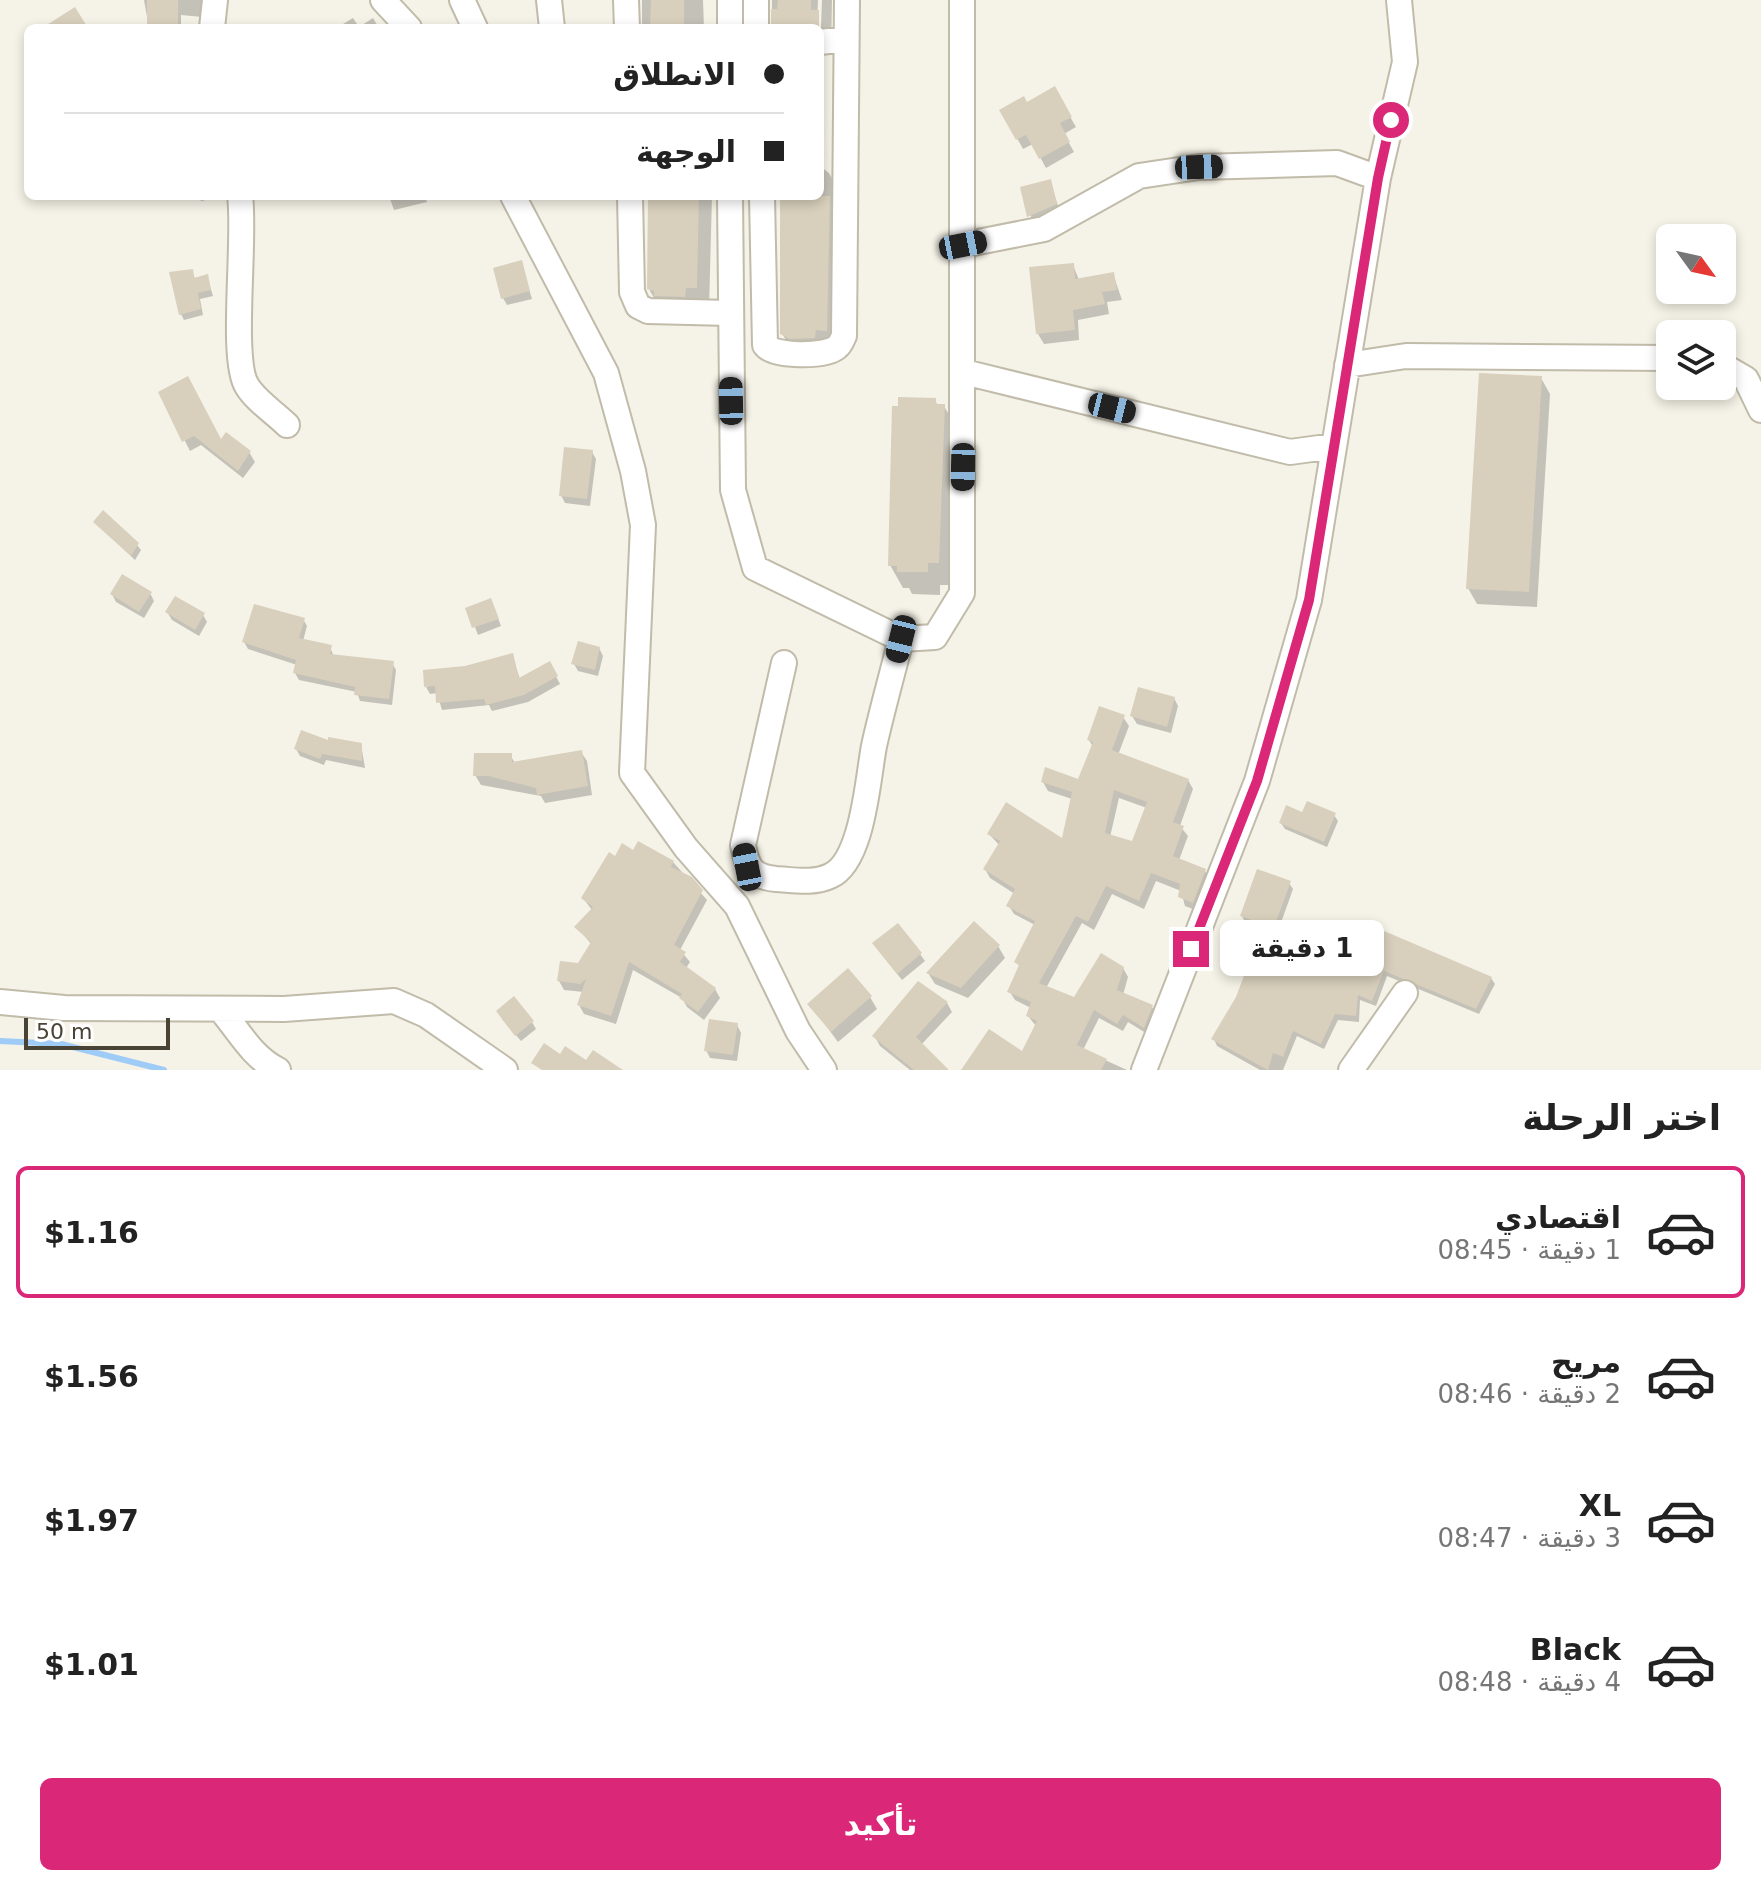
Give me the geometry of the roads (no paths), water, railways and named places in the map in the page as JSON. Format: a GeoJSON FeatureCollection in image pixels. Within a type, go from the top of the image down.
{"type":"FeatureCollection","features":[{"type":"Feature","properties":{"kind":"street"},"geometry":{"type":"LineString","coordinates":[[212,24],[215,0]]}},
{"type":"Feature","properties":{"kind":"street"},"geometry":{"type":"LineString","coordinates":[[383,0],[405,24]]}},
{"type":"Feature","properties":{"kind":"street"},"geometry":{"type":"LineString","coordinates":[[462,0],[473,24]]}},
{"type":"Feature","properties":{"kind":"street"},"geometry":{"type":"LineString","coordinates":[[549,0],[552,24]]}},
{"type":"Feature","properties":{"kind":"street"},"geometry":{"type":"LineString","coordinates":[[626,0],[627,24]]}},
{"type":"Feature","properties":{"kind":"street"},"geometry":{"type":"LineString","coordinates":[[730,0],[730,24]]}},
{"type":"Feature","properties":{"kind":"street"},"geometry":{"type":"LineString","coordinates":[[756,0],[756,24]]}},
{"type":"Feature","properties":{"kind":"street"},"geometry":{"type":"LineString","coordinates":[[762,200],[765,345],[776,354],[823,353],[837,348],[844,336],[847,0]]}},
{"type":"Feature","properties":{"kind":"street"},"geometry":{"type":"LineString","coordinates":[[730,200],[733,490],[755,568],[901,639],[935,637],[962,593],[962,0]]}},
{"type":"Feature","properties":{"kind":"street"},"geometry":{"type":"LineString","coordinates":[[1144,1070],[1257,781],[1309,600],[1378,178],[1405,62],[1399,0]]}},
{"type":"Feature","properties":{"kind":"street"},"geometry":{"type":"LineString","coordinates":[[824,42],[846,39]]}},
{"type":"Feature","properties":{"kind":"street"},"geometry":{"type":"LineString","coordinates":[[963,245],[1044,229],[1139,176],[1199,167],[1337,163],[1378,178]]}},
{"type":"Feature","properties":{"kind":"street"},"geometry":{"type":"LineString","coordinates":[[240,200],[243,266],[240,371],[247,388],[287,425]]}},
{"type":"Feature","properties":{"kind":"street"},"geometry":{"type":"LineString","coordinates":[[515,200],[606,373],[633,471],[643,525],[632,773],[686,848],[737,906],[798,1031],[824,1070]]}},
{"type":"Feature","properties":{"kind":"street"},"geometry":{"type":"LineString","coordinates":[[525,200],[538,242]]}},
{"type":"Feature","properties":{"kind":"street"},"geometry":{"type":"LineString","coordinates":[[630,200],[632,292],[638,306],[648,311],[730,313]]}},
{"type":"Feature","properties":{"kind":"street"},"geometry":{"type":"LineString","coordinates":[[1347,365],[1406,356],[1656,358]]}},
{"type":"Feature","properties":{"kind":"street"},"geometry":{"type":"LineString","coordinates":[[964,372],[1290,452],[1334,446]]}},
{"type":"Feature","properties":{"kind":"street"},"geometry":{"type":"LineString","coordinates":[[1736,373],[1746,379],[1761,410]]}},
{"type":"Feature","properties":{"kind":"street"},"geometry":{"type":"LineString","coordinates":[[784,663],[743,845],[747,867],[760,878],[807,881],[833,875],[847,858],[863,814],[874,748],[901,639]]}},
{"type":"Feature","properties":{"kind":"street"},"geometry":{"type":"LineString","coordinates":[[1351,1070],[1405,993]]}},
{"type":"Feature","properties":{"kind":"street"},"geometry":{"type":"LineString","coordinates":[[0,1002],[64,1008],[284,1009],[394,1001],[426,1015],[505,1070]]}},
{"type":"Feature","properties":{"kind":"street"},"geometry":{"type":"LineString","coordinates":[[220,1009],[244,1037],[250,1051],[278,1070]]}},
{"type":"Feature","properties":{"kind":"waterway"},"geometry":{"type":"LineString","coordinates":[[0,1041],[61,1044],[164,1070]]}}]}
